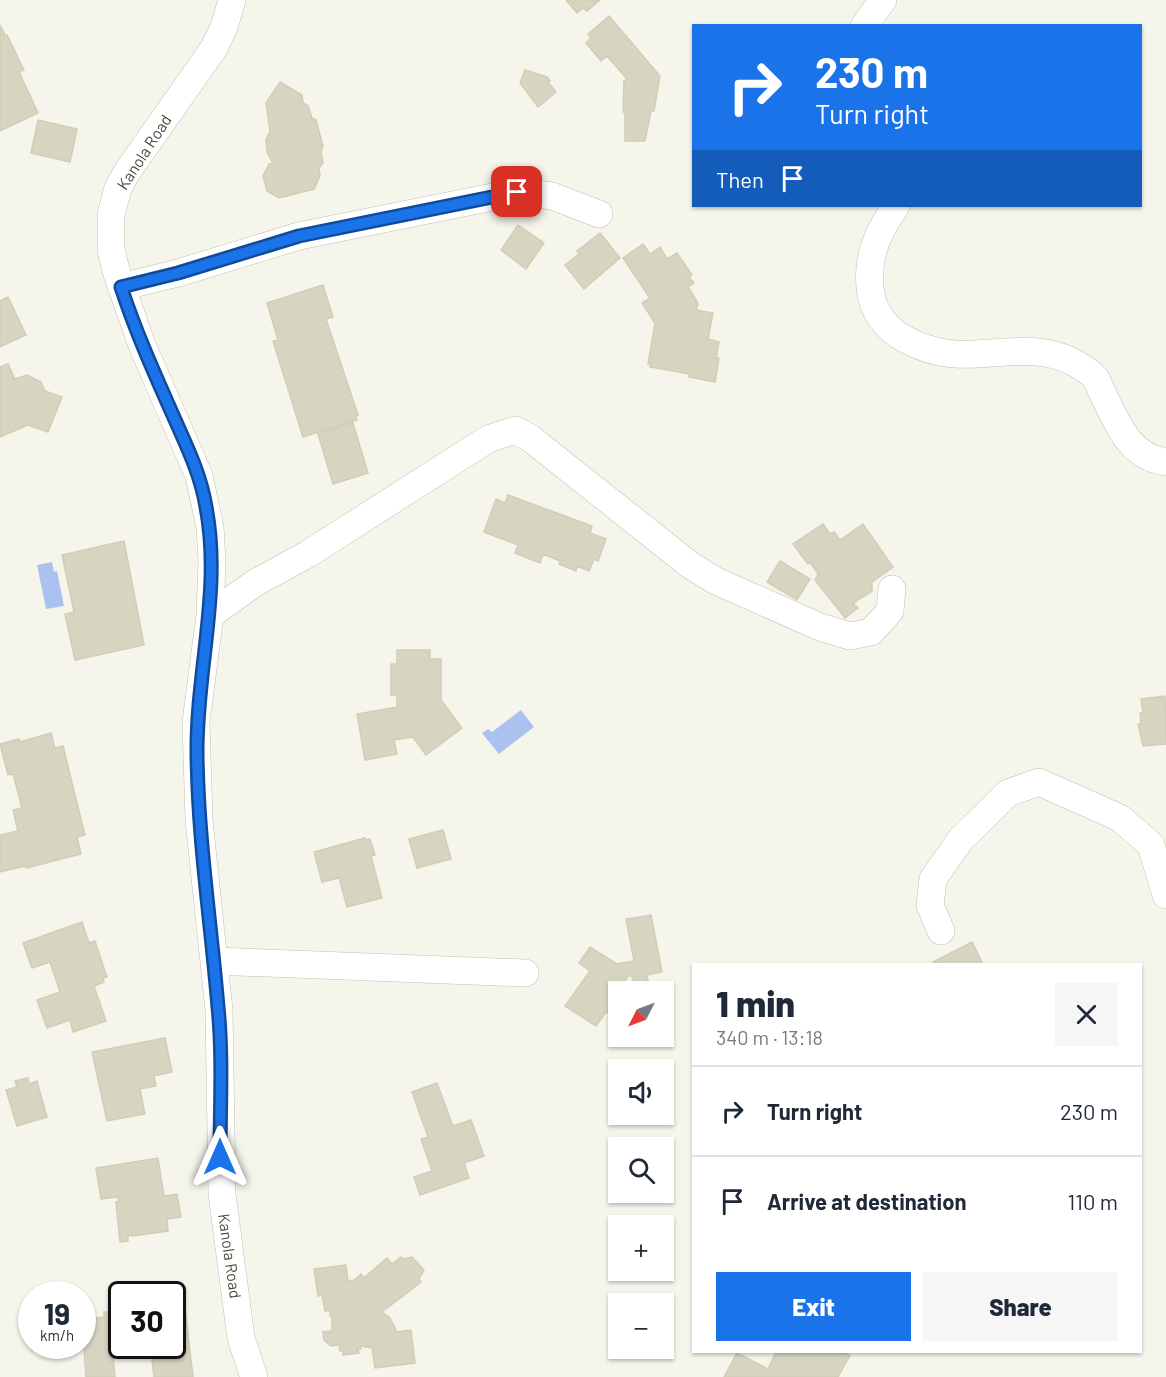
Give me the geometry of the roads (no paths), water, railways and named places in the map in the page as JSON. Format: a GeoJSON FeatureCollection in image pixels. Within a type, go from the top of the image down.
{"type":"FeatureCollection","features":[{"type":"Feature","properties":{"kind":"street","name":"Kanola Road"},"geometry":{"type":"LineString","coordinates":[[232,0],[224,27],[214,48],[118,188],[111,215],[110,234],[111,250],[121,287],[142,345],[199,476],[210,527],[212,561],[210,615],[196,734],[199,820],[220,1039],[222,1194],[241,1338],[254,1377]]}},
{"type":"Feature","properties":{"kind":"street"},"geometry":{"type":"LineString","coordinates":[[865,24],[883,0]]}},
{"type":"Feature","properties":{"kind":"street"},"geometry":{"type":"LineString","coordinates":[[121,287],[178,273],[299,236],[517,192],[552,196],[599,214]]}},
{"type":"Feature","properties":{"kind":"street"},"geometry":{"type":"LineString","coordinates":[[895,207],[883,225],[876,241],[869,261],[868,282],[872,301],[880,317],[891,330],[921,347],[942,353],[1039,351],[1072,361],[1086,369],[1096,380],[1121,432],[1129,443],[1144,455],[1166,462]]}},
{"type":"Feature","properties":{"kind":"street"},"geometry":{"type":"LineString","coordinates":[[210,615],[255,583],[308,554],[488,439],[515,430],[530,438],[690,565],[716,580],[820,627],[850,636],[871,632],[890,611],[892,589]]}},
{"type":"Feature","properties":{"kind":"street"},"geometry":{"type":"LineString","coordinates":[[941,932],[930,905],[933,879],[961,839],[1008,793],[1040,782],[1120,818],[1151,845],[1166,895]]}},
{"type":"Feature","properties":{"kind":"street"},"geometry":{"type":"LineString","coordinates":[[214,961],[525,973]]}},
{"type":"Feature","properties":{"kind":"water"},"geometry":{"type":"Polygon","coordinates":[[[52,562],[54,572],[57,571],[64,606],[46,609],[37,565],[52,562]]]}},
{"type":"Feature","properties":{"kind":"water"},"geometry":{"type":"Polygon","coordinates":[[[521,710],[534,727],[499,754],[482,733],[488,729],[492,732],[521,710]]]}}]}
